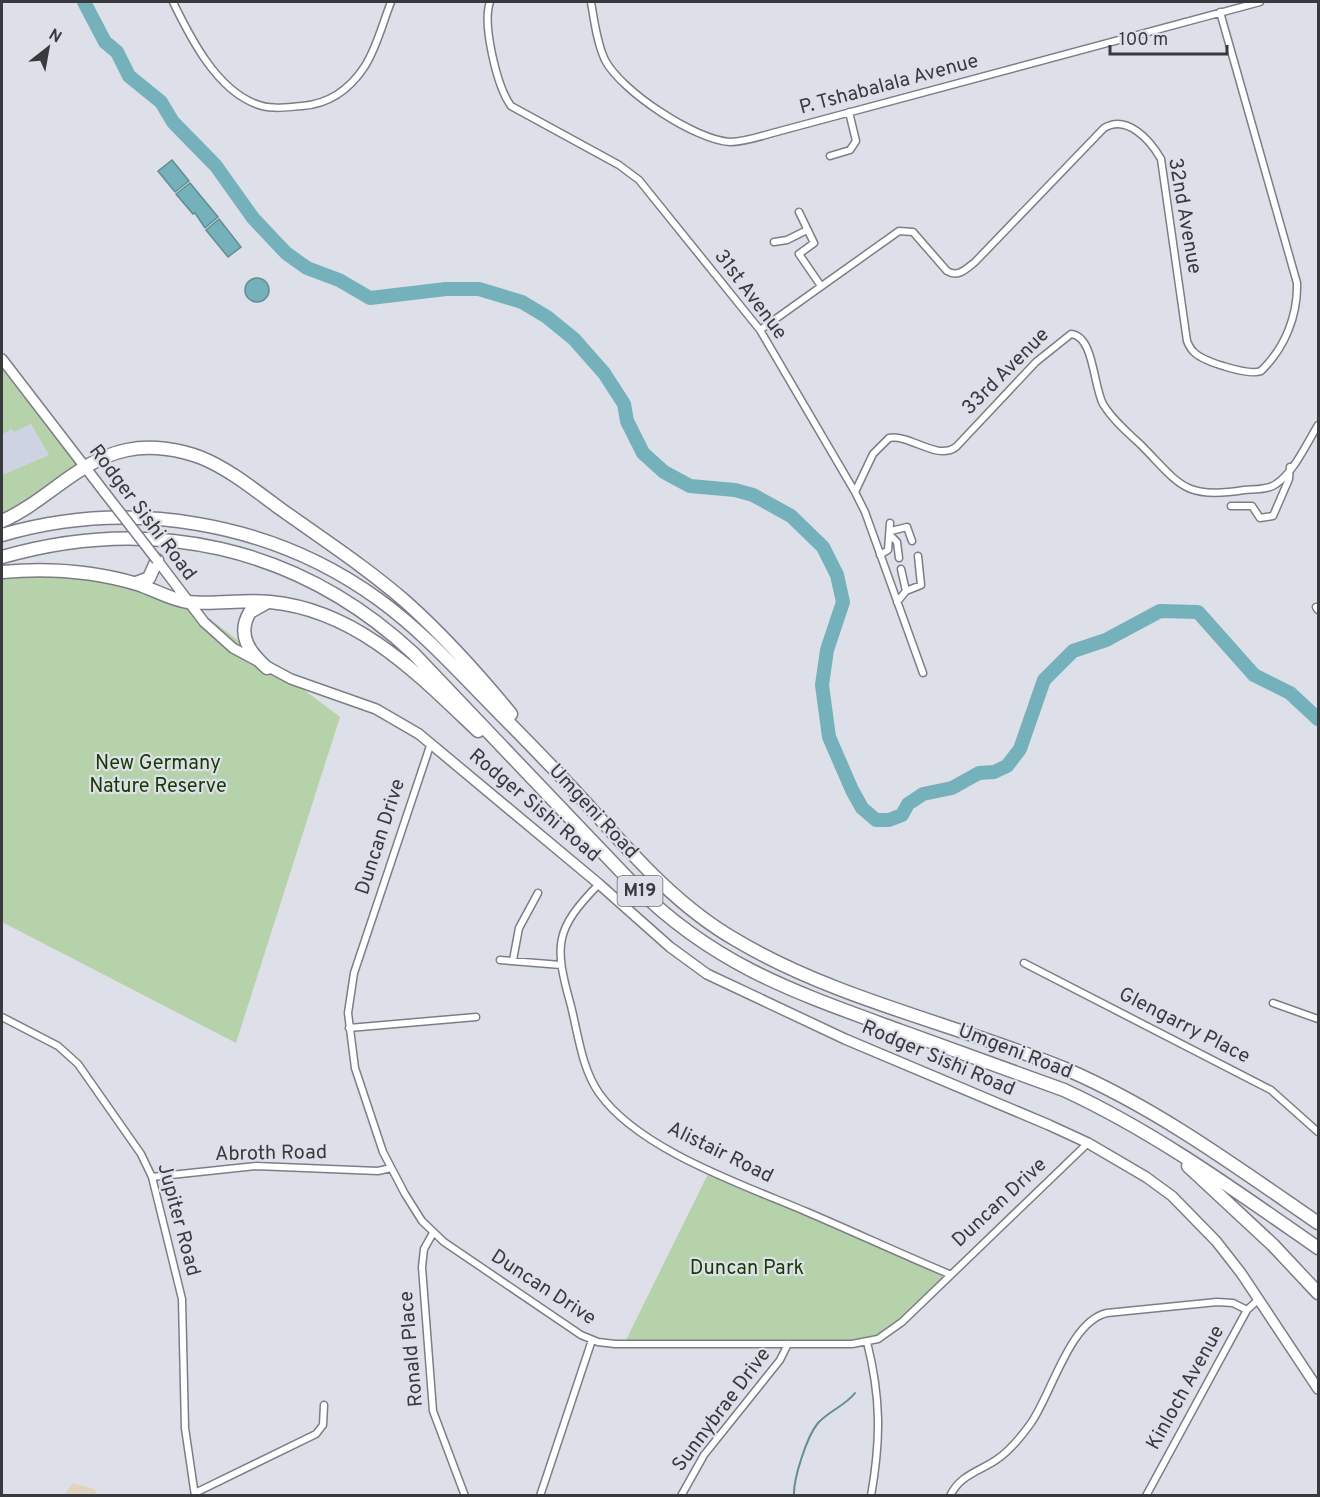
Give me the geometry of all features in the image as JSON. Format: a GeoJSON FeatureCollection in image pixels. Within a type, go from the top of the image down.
{"type":"FeatureCollection","features":[{"type":"Feature","properties":{"kind":"highway"},"geometry":{"type":"LineString","coordinates":[[2,521],[40,501],[83,467],[126,450],[153,448],[187,453],[220,467],[367,571],[407,603],[478,675],[549,763]]}},
{"type":"Feature","properties":{"kind":"highway","name":"Umgeni Road"},"geometry":{"type":"LineString","coordinates":[[2,535],[40,525],[86,518],[160,518],[237,532],[305,556],[353,581],[403,618],[549,763],[665,885],[686,905],[732,939],[798,972],[1024,1054],[1098,1084],[1172,1124],[1318,1221]]}},
{"type":"Feature","properties":{"kind":"highway","name":"Umgeni Road"},"geometry":{"type":"LineString","coordinates":[[2,557],[65,542],[111,538],[160,538],[236,552],[308,580],[364,612],[397,638],[665,914],[704,944],[740,966],[786,989],[1064,1090],[1131,1123],[1163,1142],[1318,1248]]}},
{"type":"Feature","properties":{"kind":"highway"},"geometry":{"type":"LineString","coordinates":[[136,584],[149,578],[157,560]]}},
{"type":"Feature","properties":{"kind":"highway"},"geometry":{"type":"LineString","coordinates":[[2,573],[22,570],[83,573],[136,584],[187,602],[270,602],[326,614],[382,645],[582,828]]}},
{"type":"Feature","properties":{"kind":"highway"},"geometry":{"type":"LineString","coordinates":[[267,668],[251,652],[244,639],[244,629],[250,612],[270,602]]}},
{"type":"Feature","properties":{"kind":"highway"},"geometry":{"type":"LineString","coordinates":[[1163,1142],[1273,1245],[1318,1293]]}},
{"type":"Feature","properties":{"kind":"street"},"geometry":{"type":"LineString","coordinates":[[173,2],[196,44],[231,88],[255,104],[283,108],[326,102],[356,78],[369,59],[391,2]]}},
{"type":"Feature","properties":{"kind":"street","name":"31st Avenue"},"geometry":{"type":"LineString","coordinates":[[490,2],[486,17],[489,36],[503,91],[511,106],[619,165],[639,180],[760,330],[855,492],[923,673]]}},
{"type":"Feature","properties":{"kind":"street","name":"P. Tshabalala Avenue"},"geometry":{"type":"LineString","coordinates":[[591,2],[602,50],[615,74],[660,110],[712,137],[737,142],[1260,2]]}},
{"type":"Feature","properties":{"kind":"street","name":"32nd Avenue"},"geometry":{"type":"LineString","coordinates":[[760,330],[904,230],[917,235],[947,271],[953,274],[961,273],[975,262],[1104,128],[1113,124],[1124,125],[1143,135],[1161,159],[1187,341],[1192,351],[1201,357],[1249,374],[1261,371],[1290,329],[1298,301],[1296,283],[1221,12]]}},
{"type":"Feature","properties":{"kind":"street"},"geometry":{"type":"LineString","coordinates":[[830,156],[850,150],[856,141],[849,112]]}},
{"type":"Feature","properties":{"kind":"street"},"geometry":{"type":"LineString","coordinates":[[799,212],[814,243],[799,254],[821,286]]}},
{"type":"Feature","properties":{"kind":"street"},"geometry":{"type":"LineString","coordinates":[[774,242],[787,240],[807,230]]}},
{"type":"Feature","properties":{"kind":"street","name":"33rd Avenue"},"geometry":{"type":"LineString","coordinates":[[855,492],[873,454],[889,438],[900,438],[942,452],[956,447],[1036,362],[1071,333],[1078,334],[1086,342],[1095,381],[1108,411],[1180,485],[1207,494],[1276,484],[1318,425]]}},
{"type":"Feature","properties":{"kind":"street","name":"Rodger Sishi Road"},"geometry":{"type":"LineString","coordinates":[[2,359],[187,602],[204,622],[233,648],[267,668],[376,709],[401,722],[431,743],[599,884],[670,947],[722,983],[844,1039],[1088,1143],[1144,1176],[1172,1196],[1216,1241],[1259,1299],[1318,1389]]}},
{"type":"Feature","properties":{"kind":"street"},"geometry":{"type":"LineString","coordinates":[[1231,506],[1252,506],[1260,518],[1273,516],[1289,479],[1290,467]]}},
{"type":"Feature","properties":{"kind":"street"},"geometry":{"type":"LineString","coordinates":[[880,555],[888,550],[891,534],[890,523]]}},
{"type":"Feature","properties":{"kind":"street"},"geometry":{"type":"LineString","coordinates":[[891,534],[907,527],[912,541]]}},
{"type":"Feature","properties":{"kind":"street"},"geometry":{"type":"LineString","coordinates":[[891,534],[897,542],[899,558]]}},
{"type":"Feature","properties":{"kind":"street"},"geometry":{"type":"LineString","coordinates":[[897,602],[906,591],[921,585],[918,556]]}},
{"type":"Feature","properties":{"kind":"street"},"geometry":{"type":"LineString","coordinates":[[901,569],[906,591]]}},
{"type":"Feature","properties":{"kind":"street","name":"Duncan Drive"},"geometry":{"type":"LineString","coordinates":[[431,743],[356,963],[349,998],[349,1028],[355,1068],[391,1168],[413,1208],[433,1233],[592,1340],[615,1344],[867,1342],[891,1331],[1088,1143]]}},
{"type":"Feature","properties":{"kind":"street","name":"Alistair Road"},"geometry":{"type":"LineString","coordinates":[[599,884],[574,911],[565,925],[560,948],[561,965],[591,1078],[605,1101],[621,1117],[691,1161],[949,1274]]}},
{"type":"Feature","properties":{"kind":"street"},"geometry":{"type":"LineString","coordinates":[[513,960],[519,928],[538,893]]}},
{"type":"Feature","properties":{"kind":"street"},"geometry":{"type":"LineString","coordinates":[[500,960],[561,965]]}},
{"type":"Feature","properties":{"kind":"street","name":"Glengarry Place"},"geometry":{"type":"LineString","coordinates":[[1024,963],[1271,1090],[1318,1132]]}},
{"type":"Feature","properties":{"kind":"street"},"geometry":{"type":"LineString","coordinates":[[1273,1003],[1318,1019]]}},
{"type":"Feature","properties":{"kind":"street","name":"Jupiter Road"},"geometry":{"type":"LineString","coordinates":[[2,1017],[58,1046],[78,1064],[141,1154],[152,1177],[182,1299],[185,1428],[195,1494]]}},
{"type":"Feature","properties":{"kind":"street"},"geometry":{"type":"LineString","coordinates":[[349,1028],[476,1017]]}},
{"type":"Feature","properties":{"kind":"street","name":"Abroth Road"},"geometry":{"type":"LineString","coordinates":[[152,1177],[256,1166],[378,1171],[391,1168]]}},
{"type":"Feature","properties":{"kind":"street","name":"Ronald Place"},"geometry":{"type":"LineString","coordinates":[[433,1233],[424,1249],[423,1268],[431,1400],[436,1422],[465,1496]]}},
{"type":"Feature","properties":{"kind":"street","name":"Kinloch Avenue"},"geometry":{"type":"LineString","coordinates":[[1146,1496],[1247,1310],[1259,1299]]}},
{"type":"Feature","properties":{"kind":"street"},"geometry":{"type":"LineString","coordinates":[[950,1495],[967,1475],[995,1461],[1020,1438],[1047,1399],[1078,1335],[1095,1316],[1217,1302],[1233,1303],[1247,1310]]}},
{"type":"Feature","properties":{"kind":"street"},"geometry":{"type":"LineString","coordinates":[[540,1496],[592,1340]]}},
{"type":"Feature","properties":{"kind":"street"},"geometry":{"type":"LineString","coordinates":[[867,1342],[878,1394],[880,1422],[871,1496]]}},
{"type":"Feature","properties":{"kind":"street","name":"Sunnybrae Drive"},"geometry":{"type":"LineString","coordinates":[[681,1496],[704,1455],[780,1360],[788,1344]]}},
{"type":"Feature","properties":{"kind":"street"},"geometry":{"type":"LineString","coordinates":[[195,1494],[316,1434],[323,1425],[324,1405]]}},
{"type":"Feature","properties":{"kind":"shaded area"},"geometry":{"type":"Polygon","coordinates":[[[31,424],[49,455],[2,475],[2,435],[11,429],[14,432],[31,424]]]}},
{"type":"Feature","properties":{"kind":"shaded area"},"geometry":{"type":"Polygon","coordinates":[[[73,1483],[95,1489],[97,1495],[64,1495],[73,1483]]]}},
{"type":"Feature","properties":{"kind":"green space"},"geometry":{"type":"Polygon","coordinates":[[[2,360],[82,466],[2,520],[2,475],[49,455],[31,424],[14,432],[11,429],[2,435],[2,360]]]}},
{"type":"Feature","properties":{"kind":"green space","name":"New Germany Nature Reserve"},"geometry":{"type":"Polygon","coordinates":[[[51,570],[187,602],[340,717],[236,1043],[2,922],[2,577],[51,570]]]}},
{"type":"Feature","properties":{"kind":"green space","name":"Duncan Park"},"geometry":{"type":"Polygon","coordinates":[[[710,1170],[949,1274],[892,1331],[867,1342],[624,1344],[710,1170]]]}},
{"type":"Feature","properties":{"kind":"water"},"geometry":{"type":"Polygon","coordinates":[[[172,160],[189,181],[175,192],[158,171],[172,160]]]}},
{"type":"Feature","properties":{"kind":"water"},"geometry":{"type":"Polygon","coordinates":[[[190,183],[218,217],[205,228],[195,213],[193,214],[176,194],[190,183]]]}},
{"type":"Feature","properties":{"kind":"water"},"geometry":{"type":"Polygon","coordinates":[[[219,219],[241,247],[228,257],[206,230],[219,219]]]}},
{"type":"Feature","properties":{"kind":"water"},"geometry":{"type":"Polygon","coordinates":[[[252,278],[262,278],[269,285],[269,295],[262,302],[252,302],[245,295],[245,285],[252,278]]]}},
{"type":"Feature","properties":{"kind":"waterway"},"geometry":{"type":"LineString","coordinates":[[84,2],[105,42],[117,52],[129,76],[161,102],[173,122],[216,166],[253,218],[286,253],[307,268],[339,280],[370,298],[446,289],[479,289],[522,302],[547,317],[574,339],[604,373],[624,404],[627,421],[643,453],[664,472],[690,486],[735,490],[753,495],[791,516],[823,547],[837,575],[843,602],[827,650],[822,685],[829,737],[862,808],[876,820],[889,820],[902,815],[908,804],[923,794],[952,788],[979,773],[994,772],[1007,766],[1020,749],[1044,680],[1073,651],[1106,640],[1160,611],[1198,612],[1254,675],[1290,693],[1318,719]]}},
{"type":"Feature","properties":{"kind":"waterway"},"geometry":{"type":"LineString","coordinates":[[794,1496],[798,1469],[814,1429],[818,1423],[855,1393]]}}]}
